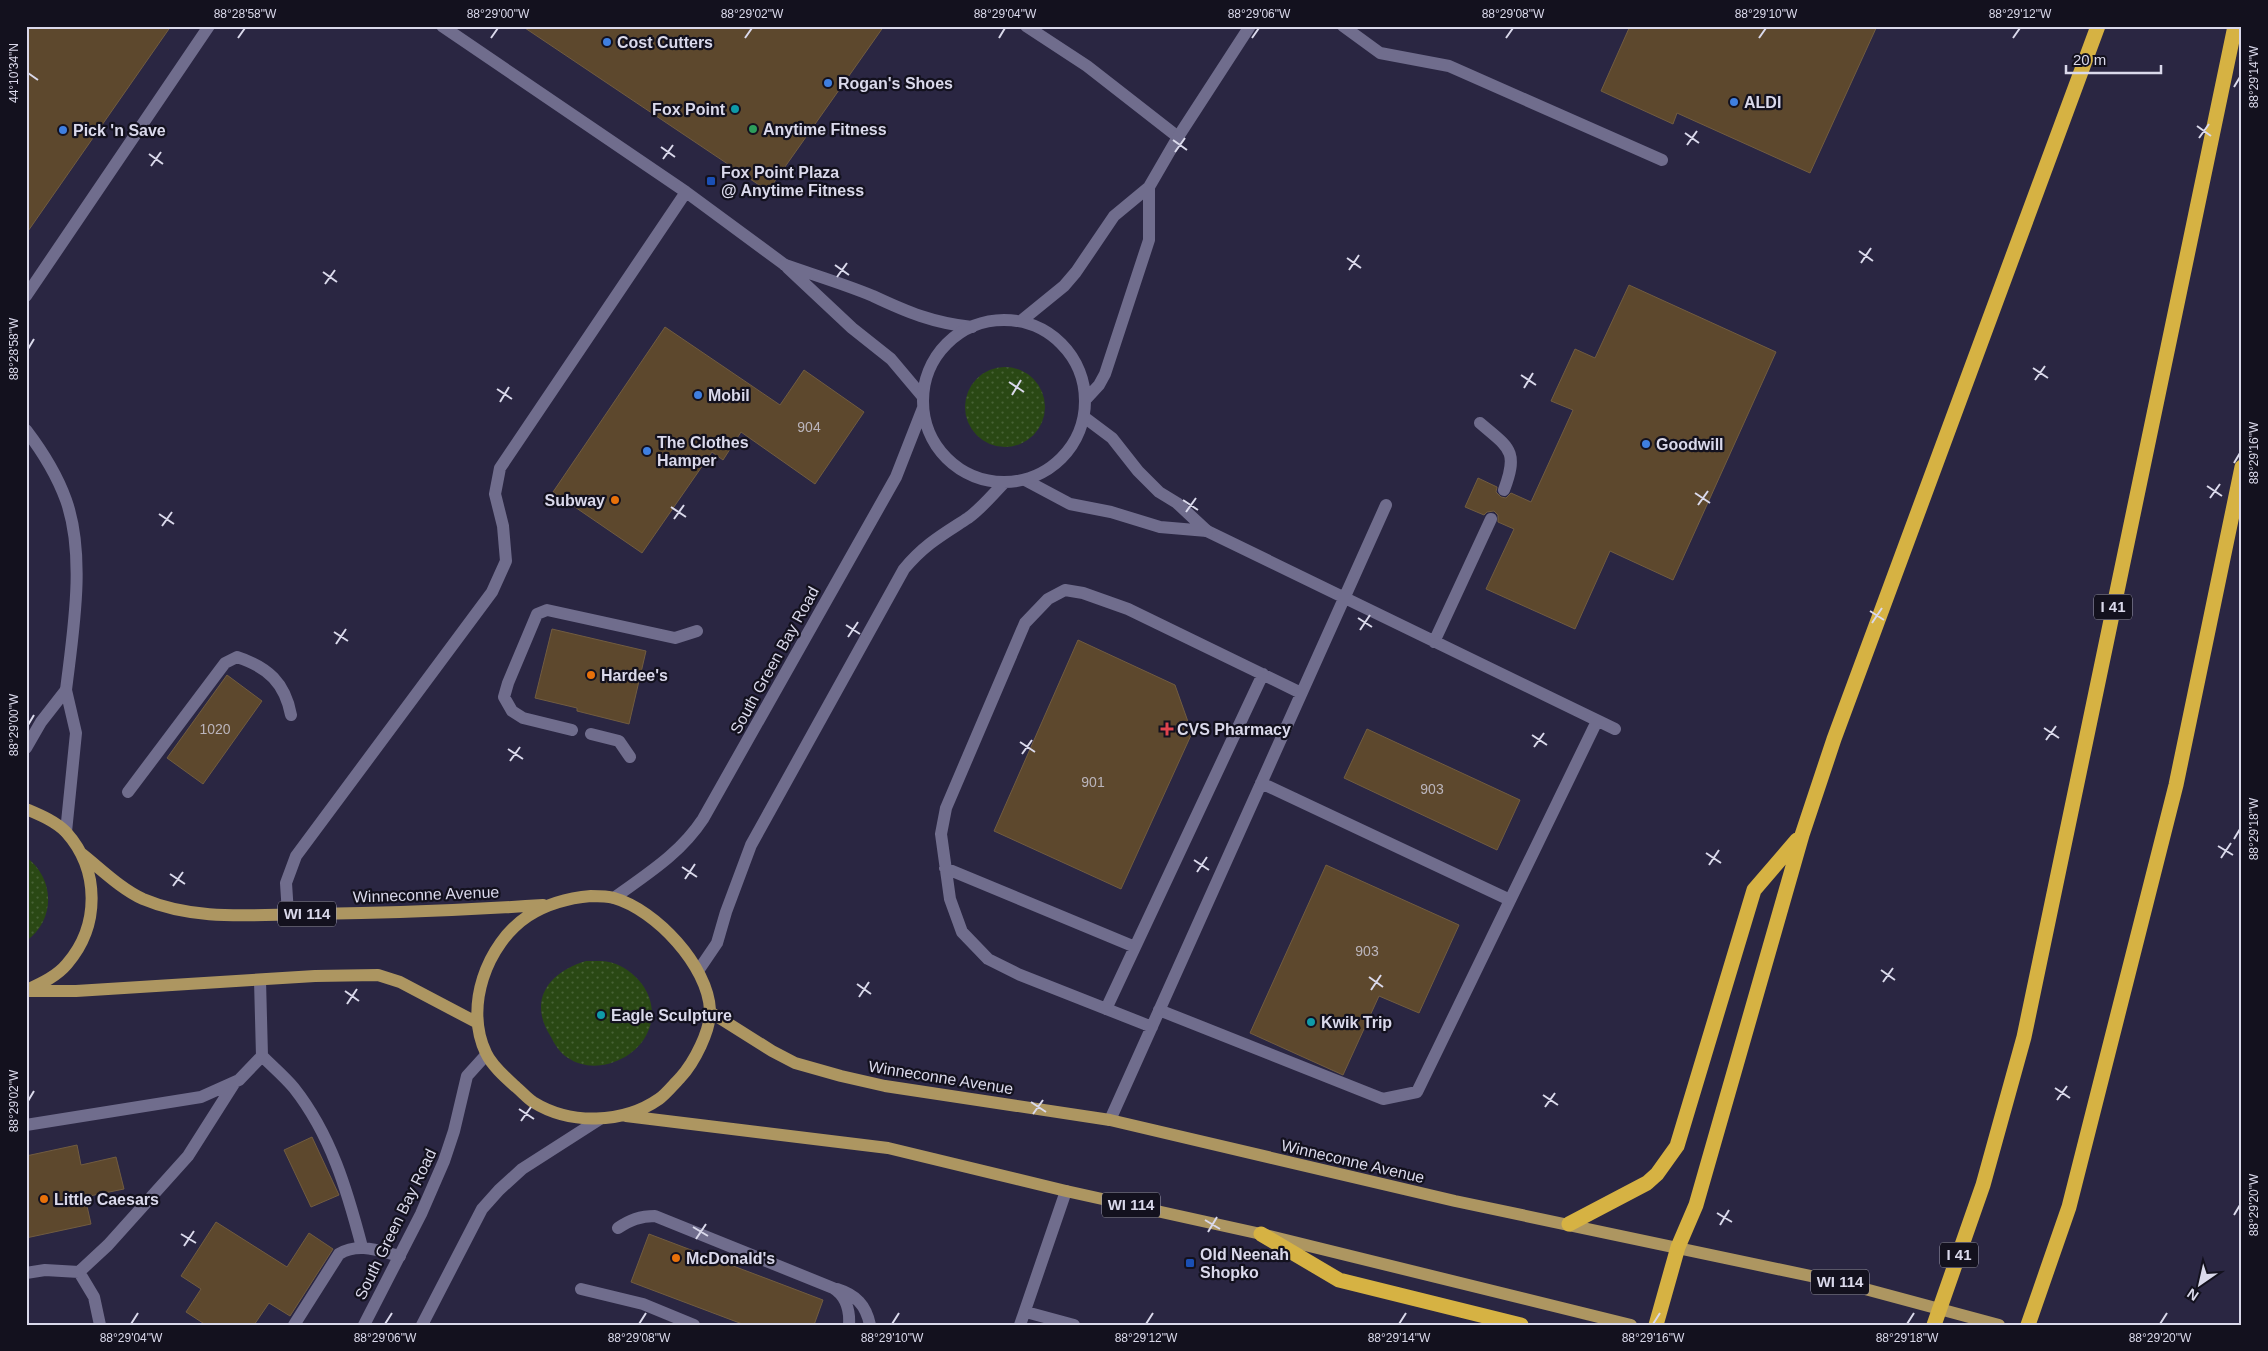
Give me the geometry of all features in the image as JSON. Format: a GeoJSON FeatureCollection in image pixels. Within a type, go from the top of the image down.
{"type":"FeatureCollection","features":[{"type":"Feature","properties":{"kind":"highway"},"geometry":{"type":"LineString","coordinates":[[1656,1325],[1678,1247],[1696,1206],[1802,835],[1834,739],[2098,26]]}},
{"type":"Feature","properties":{"kind":"highway","name":"I 41"},"geometry":{"type":"LineString","coordinates":[[1934,1325],[1983,1185],[2024,1038],[2235,26]]}},
{"type":"Feature","properties":{"kind":"highway"},"geometry":{"type":"LineString","coordinates":[[2028,1325],[2069,1207],[2176,785],[2242,468]]}},
{"type":"Feature","properties":{"kind":"highway"},"geometry":{"type":"LineString","coordinates":[[1569,1224],[1647,1183],[1657,1174],[1677,1146],[1754,890],[1802,835]]}},
{"type":"Feature","properties":{"kind":"highway"},"geometry":{"type":"LineString","coordinates":[[1260,1234],[1339,1280],[1521,1325]]}},
{"type":"Feature","properties":{"kind":"main road"},"geometry":{"type":"LineString","coordinates":[[26,296],[209,26]]}},
{"type":"Feature","properties":{"kind":"main road"},"geometry":{"type":"LineString","coordinates":[[442,26],[686,192],[785,265],[852,328],[891,359],[923,403]]}},
{"type":"Feature","properties":{"kind":"main road"},"geometry":{"type":"LineString","coordinates":[[1026,26],[1087,66],[1178,137]]}},
{"type":"Feature","properties":{"kind":"main road"},"geometry":{"type":"LineString","coordinates":[[1021,321],[1064,286],[1076,272],[1114,216],[1149,187],[1178,137],[1250,26]]}},
{"type":"Feature","properties":{"kind":"main road"},"geometry":{"type":"LineString","coordinates":[[1343,26],[1380,52],[1449,66],[1662,160]]}},
{"type":"Feature","properties":{"kind":"main road"},"geometry":{"type":"LineString","coordinates":[[1087,398],[1100,385],[1105,374],[1149,240],[1149,187]]}},
{"type":"Feature","properties":{"kind":"main road"},"geometry":{"type":"LineString","coordinates":[[288,914],[286,883],[296,856],[492,592],[506,561],[503,526],[495,494],[500,468],[686,192]]}},
{"type":"Feature","properties":{"kind":"main road"},"geometry":{"type":"LineString","coordinates":[[785,265],[872,296],[911,314],[952,325],[972,327],[1007,320],[1021,321],[1042,329],[1060,342],[1083,376],[1087,398],[1080,431],[1067,453],[1048,470],[1025,480],[1004,483],[985,481],[961,470],[942,454],[929,433],[923,403],[927,376],[934,360],[951,340],[972,327]]}},
{"type":"Feature","properties":{"kind":"main road","name":"South Green Bay Road"},"geometry":{"type":"LineString","coordinates":[[614,898],[678,851],[691,838],[703,819],[896,477],[923,403]]}},
{"type":"Feature","properties":{"kind":"main road"},"geometry":{"type":"LineString","coordinates":[[1084,417],[1112,438],[1138,471],[1159,492],[1177,503],[1207,531],[1615,729]]}},
{"type":"Feature","properties":{"kind":"main road"},"geometry":{"type":"LineString","coordinates":[[1480,423],[1509,448],[1512,462],[1504,490]]}},
{"type":"Feature","properties":{"kind":"main road"},"geometry":{"type":"LineString","coordinates":[[26,430],[41,450],[66,501],[76,551],[74,631],[66,690],[76,733],[66,832]]}},
{"type":"Feature","properties":{"kind":"main road"},"geometry":{"type":"LineString","coordinates":[[1025,480],[1070,504],[1111,512],[1160,527],[1207,531]]}},
{"type":"Feature","properties":{"kind":"main road"},"geometry":{"type":"LineString","coordinates":[[698,971],[717,942],[750,845],[904,569],[917,553],[937,537],[969,517],[1004,483]]}},
{"type":"Feature","properties":{"kind":"main road"},"geometry":{"type":"LineString","coordinates":[[1110,1120],[1386,505]]}},
{"type":"Feature","properties":{"kind":"main road"},"geometry":{"type":"LineString","coordinates":[[1434,642],[1491,518]]}},
{"type":"Feature","properties":{"kind":"main road"},"geometry":{"type":"LineString","coordinates":[[1152,1028],[1018,974],[988,959],[962,932],[950,899],[944,868],[941,834],[946,808],[1025,623],[1048,599],[1065,590],[1083,593],[1128,609],[1301,693]]}},
{"type":"Feature","properties":{"kind":"main road"},"geometry":{"type":"LineString","coordinates":[[572,730],[523,718],[512,712],[504,697],[537,614],[547,610],[675,638],[697,631]]}},
{"type":"Feature","properties":{"kind":"main road"},"geometry":{"type":"LineString","coordinates":[[128,792],[225,663],[237,657],[250,661],[280,682],[288,701],[291,715]]}},
{"type":"Feature","properties":{"kind":"main road"},"geometry":{"type":"LineString","coordinates":[[1106,1009],[1263,674]]}},
{"type":"Feature","properties":{"kind":"main road"},"geometry":{"type":"LineString","coordinates":[[26,748],[42,722],[66,690]]}},
{"type":"Feature","properties":{"kind":"main road"},"geometry":{"type":"LineString","coordinates":[[1159,1010],[1383,1099],[1417,1092],[1597,721]]}},
{"type":"Feature","properties":{"kind":"main road"},"geometry":{"type":"LineString","coordinates":[[591,734],[619,741],[630,757]]}},
{"type":"Feature","properties":{"kind":"main road"},"geometry":{"type":"LineString","coordinates":[[1261,783],[1510,900]]}},
{"type":"Feature","properties":{"kind":"main road"},"geometry":{"type":"LineString","coordinates":[[26,809],[42,816],[66,832],[82,854],[92,888],[91,916],[82,942],[66,966],[48,980],[26,991]]}},
{"type":"Feature","properties":{"kind":"main road","name":"Winneconne Avenue"},"geometry":{"type":"LineString","coordinates":[[82,854],[137,896],[182,910],[230,916],[475,910],[548,905]]}},
{"type":"Feature","properties":{"kind":"main road"},"geometry":{"type":"LineString","coordinates":[[944,868],[1135,947]]}},
{"type":"Feature","properties":{"kind":"main road"},"geometry":{"type":"LineString","coordinates":[[591,896],[614,898],[650,916],[678,944],[698,971],[707,993],[710,1012],[700,1050],[682,1076],[659,1099],[626,1116],[600,1119],[565,1116],[533,1102],[507,1079],[486,1055],[476,1022],[480,987],[494,954],[508,934],[520,923],[548,905],[569,898],[591,896]]}},
{"type":"Feature","properties":{"kind":"main road"},"geometry":{"type":"LineString","coordinates":[[26,991],[76,991],[315,976],[378,975],[400,982],[476,1022]]}},
{"type":"Feature","properties":{"kind":"main road"},"geometry":{"type":"LineString","coordinates":[[260,980],[262,1056],[294,1088],[321,1128],[347,1187],[362,1247]]}},
{"type":"Feature","properties":{"kind":"main road","name":"Winneconne Avenue"},"geometry":{"type":"LineString","coordinates":[[710,1012],[772,1052],[795,1063],[841,1076],[885,1086],[1110,1120],[1455,1202],[1569,1224],[1839,1282],[1999,1325]]}},
{"type":"Feature","properties":{"kind":"main road","name":"South Green Bay Road"},"geometry":{"type":"LineString","coordinates":[[364,1325],[400,1256],[444,1161],[454,1131],[467,1076],[486,1055]]}},
{"type":"Feature","properties":{"kind":"main road"},"geometry":{"type":"LineString","coordinates":[[26,1125],[201,1097],[239,1080],[262,1056]]}},
{"type":"Feature","properties":{"kind":"main road"},"geometry":{"type":"LineString","coordinates":[[26,1272],[45,1270],[79,1272],[108,1245],[188,1156],[235,1082]]}},
{"type":"Feature","properties":{"kind":"main road","name":"WI 114"},"geometry":{"type":"LineString","coordinates":[[626,1116],[888,1148],[1066,1191],[1260,1234],[1631,1325]]}},
{"type":"Feature","properties":{"kind":"main road"},"geometry":{"type":"LineString","coordinates":[[422,1325],[482,1209],[498,1190],[522,1169],[600,1119]]}},
{"type":"Feature","properties":{"kind":"main road"},"geometry":{"type":"LineString","coordinates":[[1020,1325],[1066,1191]]}},
{"type":"Feature","properties":{"kind":"main road"},"geometry":{"type":"LineString","coordinates":[[618,1228],[642,1216],[655,1216],[845,1292],[863,1304],[870,1325]]}},
{"type":"Feature","properties":{"kind":"main road"},"geometry":{"type":"LineString","coordinates":[[294,1325],[340,1254],[347,1249],[362,1247],[400,1256]]}},
{"type":"Feature","properties":{"kind":"main road"},"geometry":{"type":"LineString","coordinates":[[79,1272],[94,1297],[100,1325]]}},
{"type":"Feature","properties":{"kind":"main road"},"geometry":{"type":"LineString","coordinates":[[834,1288],[840,1292],[845,1302],[849,1312],[849,1325]]}},
{"type":"Feature","properties":{"kind":"main road"},"geometry":{"type":"LineString","coordinates":[[580,1289],[643,1304],[694,1325]]}},
{"type":"Feature","properties":{"kind":"main road"},"geometry":{"type":"LineString","coordinates":[[1026,1312],[1074,1325]]}},
{"type":"Feature","properties":{"kind":"green space"},"geometry":{"type":"Polygon","coordinates":[[[1005,367],[1020,370],[1033,379],[1042,392],[1045,407],[1042,422],[1033,435],[1020,444],[1005,447],[990,444],[977,435],[968,422],[965,407],[968,392],[977,379],[990,370],[1005,367]]]}},
{"type":"Feature","properties":{"kind":"green space"},"geometry":{"type":"Polygon","coordinates":[[[26,857],[36,866],[42,876],[47,887],[48,899],[47,911],[43,922],[26,941],[26,857]]]}},
{"type":"Feature","properties":{"kind":"green space"},"geometry":{"type":"Polygon","coordinates":[[[586,961],[609,962],[627,970],[644,986],[652,1008],[652,1019],[642,1042],[627,1056],[618,1061],[598,1066],[577,1063],[565,1056],[558,1049],[544,1024],[541,1011],[542,1000],[552,980],[562,972],[586,961]]]}},
{"type":"Feature","properties":{"kind":"building","name":"Pick 'n Save"},"geometry":{"type":"Polygon","coordinates":[[[26,26],[171,26],[26,234],[26,26]]]}},
{"type":"Feature","properties":{"kind":"building","name":"Fox Point"},"geometry":{"type":"Polygon","coordinates":[[[522,26],[884,26],[768,191],[522,26]]]}},
{"type":"Feature","properties":{"kind":"building","name":"ALDI"},"geometry":{"type":"Polygon","coordinates":[[[1630,26],[1877,26],[1810,173],[1677,113],[1673,124],[1601,91],[1630,26]]]}},
{"type":"Feature","properties":{"kind":"building","name":"Goodwill"},"geometry":{"type":"Polygon","coordinates":[[[1629,285],[1776,352],[1673,580],[1610,551],[1575,629],[1486,589],[1514,529],[1498,522],[1498,515],[1494,511],[1487,512],[1484,515],[1465,507],[1478,478],[1497,487],[1496,492],[1501,497],[1506,498],[1511,493],[1531,502],[1573,410],[1551,401],[1575,349],[1595,358],[1629,285]]]}},
{"type":"Feature","properties":{"kind":"building"},"geometry":{"type":"Polygon","coordinates":[[[665,327],[780,405],[804,370],[864,412],[815,484],[741,432],[723,460],[712,452],[642,553],[553,492],[665,327]]]}},
{"type":"Feature","properties":{"kind":"building","name":"Hardee's"},"geometry":{"type":"Polygon","coordinates":[[[552,629],[646,651],[629,724],[577,711],[577,708],[535,698],[552,629]]]}},
{"type":"Feature","properties":{"kind":"building","name":"CVS Pharmacy"},"geometry":{"type":"Polygon","coordinates":[[[1078,640],[1175,685],[1192,733],[1121,889],[994,831],[1078,640]]]}},
{"type":"Feature","properties":{"kind":"building"},"geometry":{"type":"Polygon","coordinates":[[[227,675],[262,701],[203,784],[167,758],[227,675]]]}},
{"type":"Feature","properties":{"kind":"building"},"geometry":{"type":"Polygon","coordinates":[[[1367,729],[1520,800],[1497,850],[1344,778],[1367,729]]]}},
{"type":"Feature","properties":{"kind":"building","name":"Kwik Trip"},"geometry":{"type":"Polygon","coordinates":[[[1326,865],[1459,925],[1419,1013],[1379,996],[1343,1075],[1250,1033],[1326,865]]]}},
{"type":"Feature","properties":{"kind":"building"},"geometry":{"type":"Polygon","coordinates":[[[312,1137],[339,1195],[311,1207],[284,1150],[312,1137]]]}},
{"type":"Feature","properties":{"kind":"building"},"geometry":{"type":"Polygon","coordinates":[[[77,1145],[81,1165],[116,1157],[124,1189],[85,1197],[91,1224],[26,1238],[26,1156],[77,1145]]]}},
{"type":"Feature","properties":{"kind":"building"},"geometry":{"type":"Polygon","coordinates":[[[216,1222],[287,1267],[309,1233],[333,1249],[290,1316],[269,1303],[254,1325],[206,1325],[186,1312],[201,1289],[181,1276],[216,1222]]]}},
{"type":"Feature","properties":{"kind":"building","name":"McDonald's"},"geometry":{"type":"Polygon","coordinates":[[[649,1234],[823,1300],[814,1325],[745,1325],[631,1282],[649,1234]]]}},
{"type":"Feature","properties":{"kind":"place","name":"Cost Cutters"},"geometry":{"type":"Point","coordinates":[607,42]}},
{"type":"Feature","properties":{"kind":"place","name":"Rogan's Shoes"},"geometry":{"type":"Point","coordinates":[828,83]}},
{"type":"Feature","properties":{"kind":"place","name":"ALDI"},"geometry":{"type":"Point","coordinates":[1734,102]}},
{"type":"Feature","properties":{"kind":"place","name":"Fox Point"},"geometry":{"type":"Point","coordinates":[735,109]}},
{"type":"Feature","properties":{"kind":"place","name":"Anytime Fitness"},"geometry":{"type":"Point","coordinates":[753,129]}},
{"type":"Feature","properties":{"kind":"place","name":"Pick 'n Save"},"geometry":{"type":"Point","coordinates":[63,130]}},
{"type":"Feature","properties":{"kind":"place","name":"Fox Point Plaza @ Anytime Fitness"},"geometry":{"type":"Point","coordinates":[711,181]}},
{"type":"Feature","properties":{"kind":"place","name":"Mobil"},"geometry":{"type":"Point","coordinates":[698,395]}},
{"type":"Feature","properties":{"kind":"place","name":"Goodwill"},"geometry":{"type":"Point","coordinates":[1646,444]}},
{"type":"Feature","properties":{"kind":"place","name":"The Clothes Hamper"},"geometry":{"type":"Point","coordinates":[647,451]}},
{"type":"Feature","properties":{"kind":"place","name":"Subway"},"geometry":{"type":"Point","coordinates":[615,500]}},
{"type":"Feature","properties":{"kind":"place","name":"Hardee's"},"geometry":{"type":"Point","coordinates":[591,675]}},
{"type":"Feature","properties":{"kind":"place","name":"CVS Pharmacy"},"geometry":{"type":"Point","coordinates":[1167,729]}},
{"type":"Feature","properties":{"kind":"place","name":"Eagle Sculpture"},"geometry":{"type":"Point","coordinates":[601,1015]}},
{"type":"Feature","properties":{"kind":"place","name":"Kwik Trip"},"geometry":{"type":"Point","coordinates":[1311,1022]}},
{"type":"Feature","properties":{"kind":"place","name":"Little Caesars"},"geometry":{"type":"Point","coordinates":[44,1199]}},
{"type":"Feature","properties":{"kind":"place","name":"McDonald's"},"geometry":{"type":"Point","coordinates":[676,1258]}},
{"type":"Feature","properties":{"kind":"place","name":"Old Neenah Shopko"},"geometry":{"type":"Point","coordinates":[1190,1263]}}]}
